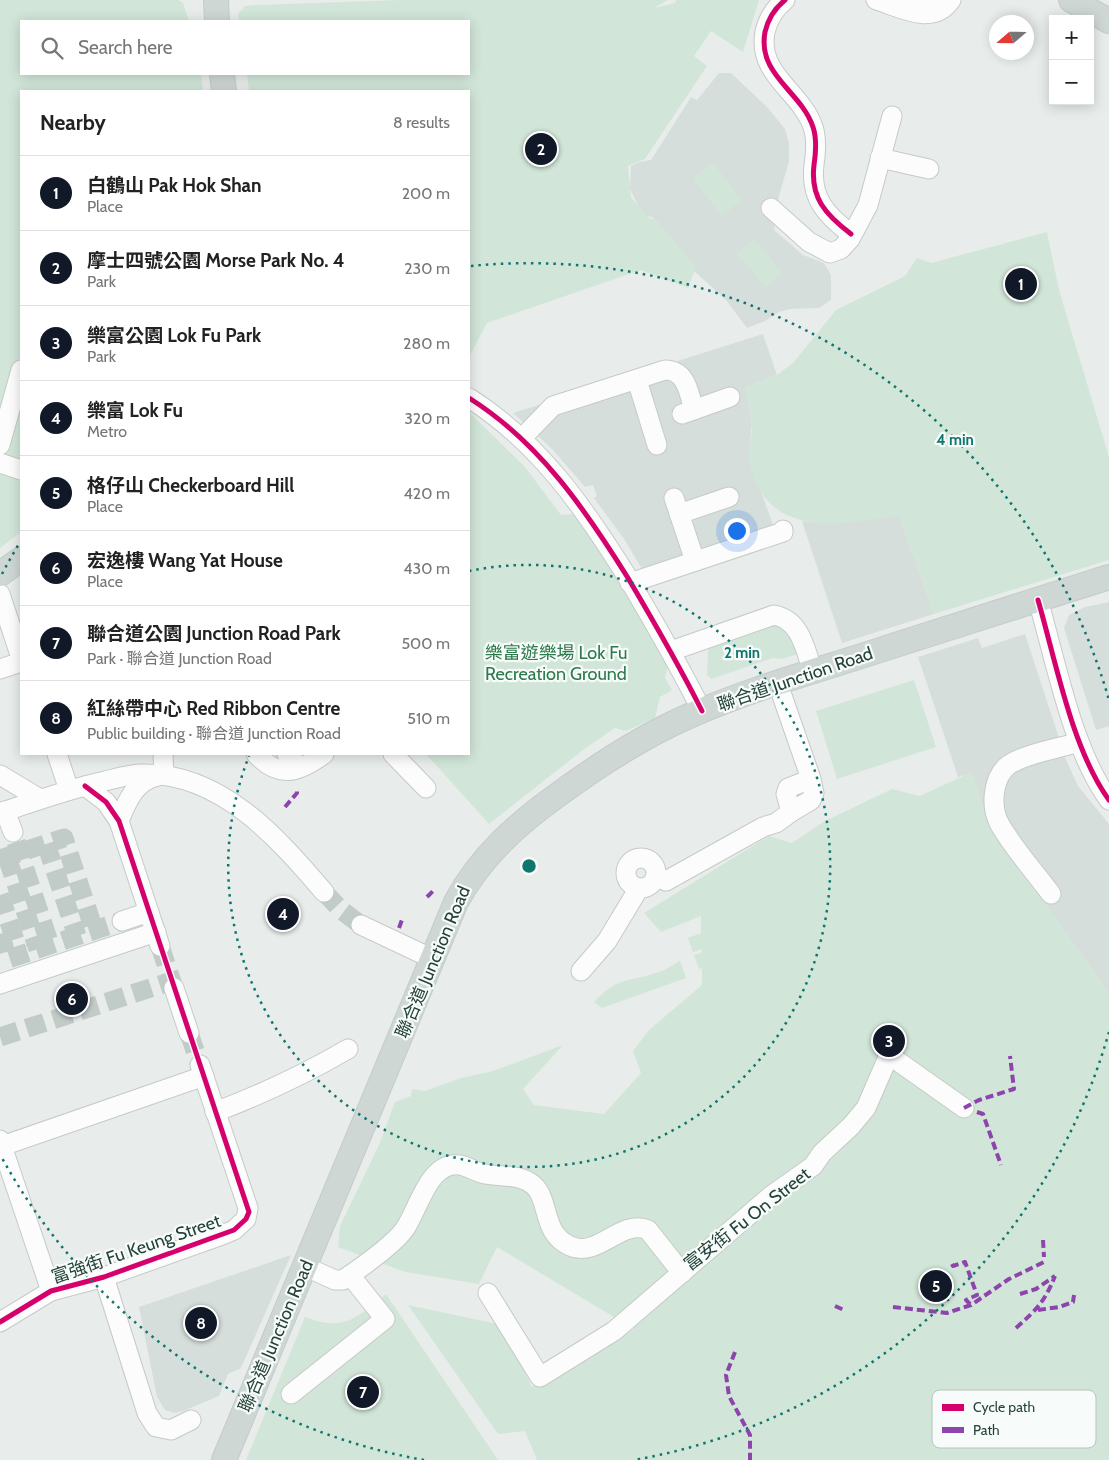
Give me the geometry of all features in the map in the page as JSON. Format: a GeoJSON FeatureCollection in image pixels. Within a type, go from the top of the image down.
{"type":"FeatureCollection","features":[{"type":"Feature","properties":{"kind":"main road"},"geometry":{"type":"LineString","coordinates":[[216,0],[217,20]]}},
{"type":"Feature","properties":{"kind":"main road"},"geometry":{"type":"LineString","coordinates":[[1071,0],[1109,21]]}},
{"type":"Feature","properties":{"kind":"main road"},"geometry":{"type":"LineString","coordinates":[[222,75],[224,90]]}},
{"type":"Feature","properties":{"kind":"main road"},"geometry":{"type":"LineString","coordinates":[[0,574],[20,560]]}},
{"type":"Feature","properties":{"kind":"main road","name":"聯合道 Junction Road"},"geometry":{"type":"LineString","coordinates":[[224,1460],[456,902],[481,862],[509,833],[591,771],[644,738],[702,711],[813,672],[1109,577]]}},
{"type":"Feature","properties":{"kind":"street"},"geometry":{"type":"LineString","coordinates":[[785,0],[776,9],[766,26],[764,43],[767,61],[775,77],[807,113],[814,130],[816,148],[813,181],[817,199],[828,215],[851,234]]}},
{"type":"Feature","properties":{"kind":"street"},"geometry":{"type":"LineString","coordinates":[[876,0],[929,15],[943,9],[951,0]]}},
{"type":"Feature","properties":{"kind":"street"},"geometry":{"type":"LineString","coordinates":[[899,7],[931,0]]}},
{"type":"Feature","properties":{"kind":"street"},"geometry":{"type":"LineString","coordinates":[[771,208],[809,242],[830,254],[841,249],[850,239],[868,205],[892,116]]}},
{"type":"Feature","properties":{"kind":"street"},"geometry":{"type":"LineString","coordinates":[[880,158],[928,170]]}},
{"type":"Feature","properties":{"kind":"street"},"geometry":{"type":"LineString","coordinates":[[522,438],[553,406],[665,370],[675,372],[684,380],[688,412],[730,398]]}},
{"type":"Feature","properties":{"kind":"street"},"geometry":{"type":"LineString","coordinates":[[0,445],[20,374]]}},
{"type":"Feature","properties":{"kind":"street"},"geometry":{"type":"LineString","coordinates":[[637,380],[657,445]]}},
{"type":"Feature","properties":{"kind":"street"},"geometry":{"type":"LineString","coordinates":[[470,399],[522,438],[582,505],[671,651],[702,711]]}},
{"type":"Feature","properties":{"kind":"street"},"geometry":{"type":"LineString","coordinates":[[0,464],[20,470]]}},
{"type":"Feature","properties":{"kind":"street"},"geometry":{"type":"LineString","coordinates":[[695,561],[677,506],[729,497]]}},
{"type":"Feature","properties":{"kind":"street"},"geometry":{"type":"LineString","coordinates":[[630,583],[783,532],[783,530]]}},
{"type":"Feature","properties":{"kind":"street"},"geometry":{"type":"LineString","coordinates":[[0,594],[20,655]]}},
{"type":"Feature","properties":{"kind":"street"},"geometry":{"type":"LineString","coordinates":[[1038,600],[1080,742],[1094,778],[1109,800]]}},
{"type":"Feature","properties":{"kind":"street"},"geometry":{"type":"LineString","coordinates":[[671,651],[774,615],[782,616],[789,620],[799,633],[813,672]]}},
{"type":"Feature","properties":{"kind":"street"},"geometry":{"type":"LineString","coordinates":[[688,685],[693,643]]}},
{"type":"Feature","properties":{"kind":"street"},"geometry":{"type":"LineString","coordinates":[[0,669],[20,662]]}},
{"type":"Feature","properties":{"kind":"street"},"geometry":{"type":"LineString","coordinates":[[656,876],[666,881],[763,827],[776,824],[811,800],[814,793],[811,779],[778,684]]}},
{"type":"Feature","properties":{"kind":"street"},"geometry":{"type":"LineString","coordinates":[[1051,894],[999,822],[995,804],[996,788],[1000,774],[1009,764],[1080,742]]}},
{"type":"Feature","properties":{"kind":"street"},"geometry":{"type":"LineString","coordinates":[[0,984],[158,939],[119,821],[106,802],[77,788],[58,755]]}},
{"type":"Feature","properties":{"kind":"street"},"geometry":{"type":"LineString","coordinates":[[163,755],[164,775]]}},
{"type":"Feature","properties":{"kind":"street"},"geometry":{"type":"LineString","coordinates":[[257,755],[265,764],[275,770],[292,771],[304,767],[305,755],[279,761],[271,755]]}},
{"type":"Feature","properties":{"kind":"street"},"geometry":{"type":"LineString","coordinates":[[394,755],[426,788]]}},
{"type":"Feature","properties":{"kind":"street"},"geometry":{"type":"LineString","coordinates":[[13,832],[3,812],[77,788],[135,775],[164,775],[188,781],[245,810],[296,860],[324,892]]}},
{"type":"Feature","properties":{"kind":"street"},"geometry":{"type":"LineString","coordinates":[[119,821],[128,797],[150,778],[164,775]]}},
{"type":"Feature","properties":{"kind":"street"},"geometry":{"type":"LineString","coordinates":[[4,781],[40,799]]}},
{"type":"Feature","properties":{"kind":"street"},"geometry":{"type":"LineString","coordinates":[[581,971],[607,940],[639,888],[652,884],[656,871],[652,862],[642,857],[632,860],[626,868],[627,879],[639,888]]}},
{"type":"Feature","properties":{"kind":"street"},"geometry":{"type":"LineString","coordinates":[[122,921],[149,912]]}},
{"type":"Feature","properties":{"kind":"street"},"geometry":{"type":"LineString","coordinates":[[361,925],[433,959]]}},
{"type":"Feature","properties":{"kind":"street"},"geometry":{"type":"LineString","coordinates":[[174,988],[189,1033]]}},
{"type":"Feature","properties":{"kind":"street"},"geometry":{"type":"LineString","coordinates":[[51,1291],[1,1143],[202,1071],[216,1112],[291,1081],[348,1049]]}},
{"type":"Feature","properties":{"kind":"street","name":"富安街 Fu On Street"},"geometry":{"type":"LineString","coordinates":[[350,1275],[403,1232],[430,1182],[443,1169],[456,1165],[482,1173],[522,1179],[532,1184],[541,1196],[546,1216],[554,1233],[565,1244],[575,1248],[586,1249],[636,1228],[648,1230],[682,1273],[777,1191],[813,1166],[822,1153],[851,1126],[866,1108],[889,1056],[964,1108]]}},
{"type":"Feature","properties":{"kind":"street","name":"富強街 Fu Keung Street"},"geometry":{"type":"LineString","coordinates":[[0,1322],[51,1291],[104,1277],[234,1230],[246,1219],[251,1208],[216,1112]]}},
{"type":"Feature","properties":{"kind":"street"},"geometry":{"type":"LineString","coordinates":[[292,1394],[385,1319],[350,1275],[343,1280],[335,1280],[306,1266]]}},
{"type":"Feature","properties":{"kind":"street"},"geometry":{"type":"LineString","coordinates":[[488,1293],[540,1377],[614,1331],[682,1273]]}},
{"type":"Feature","properties":{"kind":"street"},"geometry":{"type":"LineString","coordinates":[[104,1277],[147,1413],[156,1426],[170,1430],[190,1420]]}},
{"type":"Feature","properties":{"kind":"shaded area"},"geometry":{"type":"Polygon","coordinates":[[[719,73],[731,73],[767,107],[785,129],[789,144],[789,161],[778,200],[774,230],[803,255],[824,263],[831,275],[831,300],[819,308],[790,309],[779,312],[765,321],[747,328],[726,300],[694,271],[652,217],[643,216],[630,189],[631,166],[639,162],[651,160],[691,97],[697,100],[719,73]]]}},
{"type":"Feature","properties":{"kind":"shaded area"},"geometry":{"type":"Polygon","coordinates":[[[763,334],[777,375],[746,387],[752,423],[749,457],[774,528],[642,569],[624,539],[594,498],[597,496],[593,485],[585,487],[552,449],[513,413],[763,334]]]}},
{"type":"Feature","properties":{"kind":"shaded area"},"geometry":{"type":"Polygon","coordinates":[[[899,515],[934,614],[842,643],[802,521],[823,523],[899,515]]]}},
{"type":"Feature","properties":{"kind":"shaded area"},"geometry":{"type":"Polygon","coordinates":[[[1109,602],[1109,726],[1096,730],[1064,628],[1069,615],[1085,607],[1109,602]]]}},
{"type":"Feature","properties":{"kind":"shaded area"},"geometry":{"type":"Polygon","coordinates":[[[1025,634],[1059,738],[1005,756],[1006,761],[1063,753],[1078,786],[1109,824],[1109,993],[989,827],[972,773],[958,777],[918,657],[978,638],[982,648],[1025,634]]]}},
{"type":"Feature","properties":{"kind":"shaded area"},"geometry":{"type":"Polygon","coordinates":[[[291,1255],[241,1368],[228,1374],[219,1396],[183,1411],[174,1413],[165,1410],[157,1397],[139,1307],[291,1255]]]}},
{"type":"Feature","properties":{"kind":"green space"},"geometry":{"type":"Polygon","coordinates":[[[0,0],[178,0],[183,3],[189,20],[20,20],[20,75],[201,75],[203,90],[20,90],[20,533],[0,548],[0,0]]]}},
{"type":"Feature","properties":{"kind":"green space"},"geometry":{"type":"Polygon","coordinates":[[[401,0],[668,0],[654,8],[675,3],[676,0],[759,0],[743,52],[711,31],[694,56],[707,66],[645,159],[628,166],[631,197],[648,217],[657,221],[696,267],[688,288],[641,270],[487,323],[470,355],[470,90],[249,90],[247,75],[470,75],[470,20],[239,20],[238,14],[245,6],[401,0]]]}},
{"type":"Feature","properties":{"kind":"green space"},"geometry":{"type":"Polygon","coordinates":[[[713,163],[742,200],[722,216],[693,178],[713,163]]]}},
{"type":"Feature","properties":{"kind":"green space"},"geometry":{"type":"Polygon","coordinates":[[[1047,232],[1059,290],[1109,457],[1109,560],[934,614],[899,515],[854,522],[809,522],[789,516],[772,505],[759,488],[750,463],[749,453],[752,425],[746,387],[777,375],[793,363],[836,310],[905,276],[917,258],[931,263],[1047,232]]]}},
{"type":"Feature","properties":{"kind":"green space"},"geometry":{"type":"Polygon","coordinates":[[[754,239],[782,272],[766,287],[737,254],[754,239]]]}},
{"type":"Feature","properties":{"kind":"green space","name":"樂富遊樂場 Lok Fu Recreation Ground"},"geometry":{"type":"Polygon","coordinates":[[[470,413],[525,467],[561,515],[580,514],[609,531],[653,626],[668,666],[665,678],[672,690],[660,697],[655,718],[626,731],[615,728],[583,750],[489,824],[427,755],[470,755],[470,413]]]}},
{"type":"Feature","properties":{"kind":"green space"},"geometry":{"type":"Polygon","coordinates":[[[773,622],[784,626],[801,653],[782,659],[773,658],[711,679],[707,675],[708,651],[711,644],[773,622]]]}},
{"type":"Feature","properties":{"kind":"green space"},"geometry":{"type":"Polygon","coordinates":[[[914,680],[936,747],[837,779],[816,711],[914,680]]]}},
{"type":"Feature","properties":{"kind":"green space"},"geometry":{"type":"Polygon","coordinates":[[[972,772],[989,827],[1109,993],[1109,1460],[537,1460],[525,1431],[498,1434],[408,1305],[502,1325],[532,1387],[634,1329],[497,1247],[479,1284],[405,1272],[338,1247],[340,1226],[379,1145],[395,1102],[411,1096],[412,1089],[425,1091],[461,1078],[493,1071],[563,1045],[523,1089],[534,1105],[604,1114],[641,1073],[633,1051],[649,1030],[702,985],[702,968],[699,969],[694,955],[701,953],[702,949],[693,952],[688,938],[701,933],[701,916],[661,932],[644,913],[769,836],[792,843],[825,821],[892,789],[920,796],[972,772]]]}},
{"type":"Feature","properties":{"kind":"green space"},"geometry":{"type":"Polygon","coordinates":[[[680,961],[686,978],[602,1008],[594,1002],[616,984],[659,972],[680,961]]]}},
{"type":"Feature","properties":{"kind":"green space"},"geometry":{"type":"Polygon","coordinates":[[[386,1294],[498,1460],[246,1460],[305,1317],[318,1321],[340,1323],[358,1316],[386,1294]]]}},
{"type":"Feature","properties":{"kind":"tunnel"},"geometry":{"type":"LineString","coordinates":[[0,859],[64,838],[94,930]]}},
{"type":"Feature","properties":{"kind":"tunnel"},"geometry":{"type":"LineString","coordinates":[[16,842],[50,945]]}},
{"type":"Feature","properties":{"kind":"tunnel"},"geometry":{"type":"LineString","coordinates":[[46,844],[77,936]]}},
{"type":"Feature","properties":{"kind":"tunnel"},"geometry":{"type":"LineString","coordinates":[[7,857],[38,949]]}},
{"type":"Feature","properties":{"kind":"tunnel"},"geometry":{"type":"LineString","coordinates":[[324,892],[341,910],[361,925]]}},
{"type":"Feature","properties":{"kind":"tunnel"},"geometry":{"type":"LineString","coordinates":[[0,895],[18,949]]}},
{"type":"Feature","properties":{"kind":"tunnel"},"geometry":{"type":"LineString","coordinates":[[0,934],[8,959],[122,921]]}},
{"type":"Feature","properties":{"kind":"tunnel"},"geometry":{"type":"LineString","coordinates":[[160,946],[174,988]]}},
{"type":"Feature","properties":{"kind":"tunnel"},"geometry":{"type":"LineString","coordinates":[[0,1037],[172,981]]}},
{"type":"Feature","properties":{"kind":"tunnel"},"geometry":{"type":"LineString","coordinates":[[189,1033],[200,1065]]}},
{"type":"Feature","properties":{"kind":"marked path"},"geometry":{"type":"LineString","coordinates":[[285,807],[297,793],[297,788]]}},
{"type":"Feature","properties":{"kind":"marked path"},"geometry":{"type":"LineString","coordinates":[[427,897],[435,889]]}},
{"type":"Feature","properties":{"kind":"marked path"},"geometry":{"type":"LineString","coordinates":[[399,928],[403,917]]}},
{"type":"Feature","properties":{"kind":"marked path"},"geometry":{"type":"LineString","coordinates":[[964,1108],[979,1100],[1014,1089],[1010,1056]]}},
{"type":"Feature","properties":{"kind":"marked path"},"geometry":{"type":"LineString","coordinates":[[977,1112],[983,1114],[1001,1165]]}},
{"type":"Feature","properties":{"kind":"marked path"},"geometry":{"type":"LineString","coordinates":[[1043,1240],[1044,1257]]}},
{"type":"Feature","properties":{"kind":"marked path"},"geometry":{"type":"LineString","coordinates":[[952,1264],[953,1266],[965,1262],[977,1295],[966,1300],[971,1305]]}},
{"type":"Feature","properties":{"kind":"marked path"},"geometry":{"type":"LineString","coordinates":[[893,1307],[947,1313],[971,1305],[1009,1279],[1044,1262]]}},
{"type":"Feature","properties":{"kind":"marked path"},"geometry":{"type":"LineString","coordinates":[[1020,1294],[1036,1289],[1055,1276]]}},
{"type":"Feature","properties":{"kind":"marked path"},"geometry":{"type":"LineString","coordinates":[[1016,1328],[1039,1305],[1055,1276]]}},
{"type":"Feature","properties":{"kind":"marked path"},"geometry":{"type":"LineString","coordinates":[[1038,1310],[1059,1307],[1073,1302],[1074,1295]]}},
{"type":"Feature","properties":{"kind":"marked path"},"geometry":{"type":"LineString","coordinates":[[835,1306],[844,1310]]}},
{"type":"Feature","properties":{"kind":"marked path"},"geometry":{"type":"LineString","coordinates":[[735,1352],[726,1375],[729,1396],[750,1435],[750,1460]]}},
{"type":"Feature","properties":{"kind":"cycle path"},"geometry":{"type":"LineString","coordinates":[[785,0],[772,14],[766,27],[764,47],[767,60],[781,82],[807,114],[813,127],[816,146],[813,177],[817,196],[827,213],[851,234]]}},
{"type":"Feature","properties":{"kind":"cycle path"},"geometry":{"type":"LineString","coordinates":[[470,399],[517,435],[539,456],[577,502],[628,578],[702,711]]}},
{"type":"Feature","properties":{"kind":"cycle path"},"geometry":{"type":"LineString","coordinates":[[1038,600],[1075,731],[1096,779],[1109,800]]}},
{"type":"Feature","properties":{"kind":"cycle path"},"geometry":{"type":"LineString","coordinates":[[0,1322],[51,1291],[104,1277],[234,1230],[246,1219],[249,1212],[119,821],[106,802],[85,786]]}},
{"type":"Feature","properties":{"kind":"place","name":"摩士四號公園 Morse Park No. 4"},"geometry":{"type":"Point","coordinates":[541,149]}},
{"type":"Feature","properties":{"kind":"place","name":"白鶴山 Pak Hok Shan"},"geometry":{"type":"Point","coordinates":[1021,284]}},
{"type":"Feature","properties":{"kind":"place","name":"樂富 Lok Fu"},"geometry":{"type":"Point","coordinates":[283,914]}},
{"type":"Feature","properties":{"kind":"place","name":"宏逸樓 Wang Yat House"},"geometry":{"type":"Point","coordinates":[72,999]}},
{"type":"Feature","properties":{"kind":"place","name":"樂富公園 Lok Fu Park"},"geometry":{"type":"Point","coordinates":[889,1041]}},
{"type":"Feature","properties":{"kind":"place","name":"格仔山 Checkerboard Hill"},"geometry":{"type":"Point","coordinates":[936,1286]}},
{"type":"Feature","properties":{"kind":"place","name":"紅絲帶中心 Red Ribbon Centre"},"geometry":{"type":"Point","coordinates":[201,1323]}},
{"type":"Feature","properties":{"kind":"place","name":"聯合道公園 Junction Road Park"},"geometry":{"type":"Point","coordinates":[363,1392]}}]}
